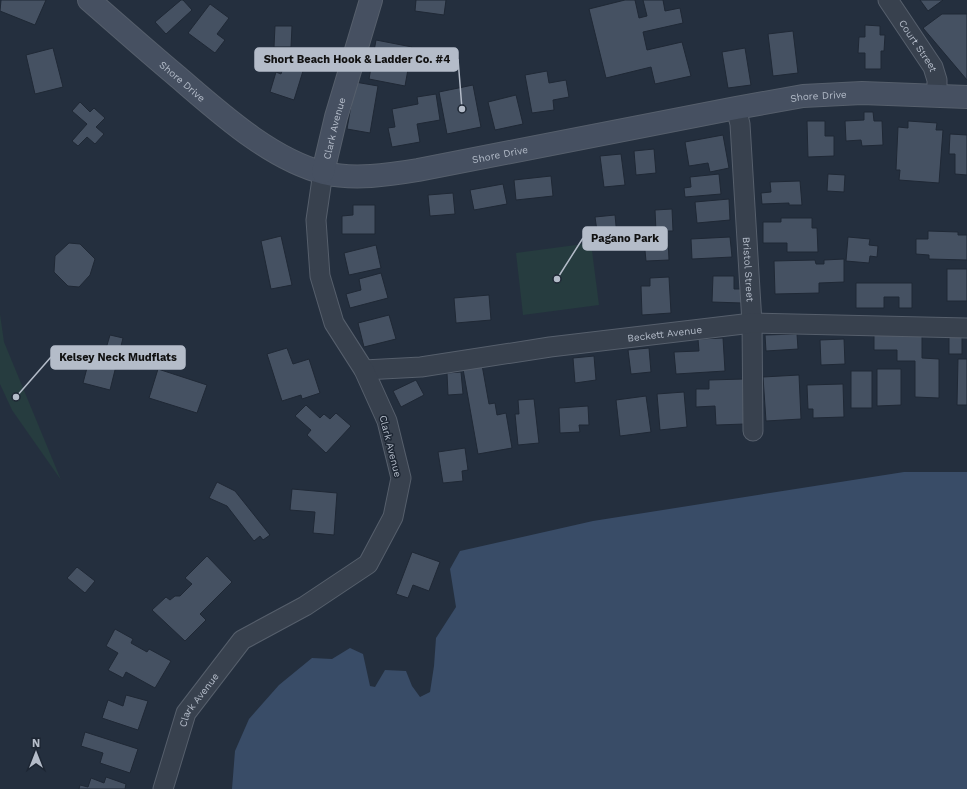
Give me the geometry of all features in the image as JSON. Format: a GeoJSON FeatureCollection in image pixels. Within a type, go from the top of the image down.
{"type":"FeatureCollection","features":[{"type":"Feature","properties":{"kind":"main road","name":"Clark Avenue"},"geometry":{"type":"LineString","coordinates":[[322,172],[336,117],[371,0]]}},
{"type":"Feature","properties":{"kind":"main road","name":"Shore Drive"},"geometry":{"type":"LineString","coordinates":[[99,3],[202,98],[243,131],[265,146],[294,162],[322,172],[337,175],[358,176],[400,173],[786,99],[821,95],[862,93],[967,97]]}},
{"type":"Feature","properties":{"kind":"street","name":"Court Street"},"geometry":{"type":"LineString","coordinates":[[888,0],[933,67],[937,80],[938,96]]}},
{"type":"Feature","properties":{"kind":"street","name":"Bristol Street"},"geometry":{"type":"LineString","coordinates":[[736,108],[740,124],[752,323],[752,431]]}},
{"type":"Feature","properties":{"kind":"street","name":"Clark Avenue"},"geometry":{"type":"LineString","coordinates":[[162,789],[186,713],[242,640],[305,606],[368,564],[393,517],[401,478],[387,421],[364,370],[334,323],[320,276],[316,220],[322,172]]}},
{"type":"Feature","properties":{"kind":"street","name":"Beckett Avenue"},"geometry":{"type":"LineString","coordinates":[[364,370],[421,367],[550,347],[752,323],[967,328]]}},
{"type":"Feature","properties":{"kind":"green space"},"geometry":{"type":"Polygon","coordinates":[[[591,243],[599,305],[523,315],[516,253],[591,243]]]}},
{"type":"Feature","properties":{"kind":"green space"},"geometry":{"type":"Polygon","coordinates":[[[0,314],[4,342],[61,480],[12,410],[0,384],[0,314]]]}},
{"type":"Feature","properties":{"kind":"water"},"geometry":{"type":"Polygon","coordinates":[[[904,472],[967,472],[967,789],[232,789],[235,751],[249,719],[279,685],[312,658],[332,659],[350,648],[363,654],[370,686],[375,687],[385,670],[406,671],[412,686],[420,697],[430,692],[436,638],[456,607],[450,569],[460,551],[593,521],[904,472]]]}},
{"type":"Feature","properties":{"kind":"building"},"geometry":{"type":"Polygon","coordinates":[[[1,0],[46,0],[35,25],[0,11],[1,0]]]}},
{"type":"Feature","properties":{"kind":"building"},"geometry":{"type":"Polygon","coordinates":[[[181,0],[183,0],[192,10],[166,34],[155,22],[181,0]]]}},
{"type":"Feature","properties":{"kind":"building"},"geometry":{"type":"Polygon","coordinates":[[[416,0],[446,0],[444,15],[415,11],[416,0]]]}},
{"type":"Feature","properties":{"kind":"building"},"geometry":{"type":"Polygon","coordinates":[[[625,0],[635,0],[639,18],[647,16],[643,0],[663,0],[665,11],[680,8],[683,23],[643,32],[647,50],[682,42],[691,76],[655,84],[651,67],[606,78],[589,9],[625,0]]]}},
{"type":"Feature","properties":{"kind":"building"},"geometry":{"type":"Polygon","coordinates":[[[920,0],[943,0],[928,11],[920,0]]]}},
{"type":"Feature","properties":{"kind":"building"},"geometry":{"type":"Polygon","coordinates":[[[210,4],[229,18],[217,34],[225,40],[215,53],[188,33],[210,4]]]}},
{"type":"Feature","properties":{"kind":"building"},"geometry":{"type":"Polygon","coordinates":[[[942,14],[967,14],[967,80],[923,28],[942,14]]]}},
{"type":"Feature","properties":{"kind":"building"},"geometry":{"type":"Polygon","coordinates":[[[865,25],[880,26],[880,35],[885,35],[884,51],[881,51],[881,69],[865,69],[865,53],[858,53],[859,37],[865,37],[865,25]]]}},
{"type":"Feature","properties":{"kind":"building"},"geometry":{"type":"Polygon","coordinates":[[[275,26],[292,26],[291,47],[274,47],[275,26]]]}},
{"type":"Feature","properties":{"kind":"building"},"geometry":{"type":"Polygon","coordinates":[[[793,31],[798,73],[773,76],[768,34],[793,31]]]}},
{"type":"Feature","properties":{"kind":"building"},"geometry":{"type":"Polygon","coordinates":[[[376,40],[412,47],[405,86],[369,79],[376,40]]]}},
{"type":"Feature","properties":{"kind":"building"},"geometry":{"type":"Polygon","coordinates":[[[53,48],[63,87],[35,94],[26,55],[53,48]]]}},
{"type":"Feature","properties":{"kind":"building"},"geometry":{"type":"Polygon","coordinates":[[[745,48],[751,85],[728,88],[722,52],[745,48]]]}},
{"type":"Feature","properties":{"kind":"building"},"geometry":{"type":"Polygon","coordinates":[[[284,65],[303,71],[294,100],[270,92],[276,72],[281,74],[284,65]]]}},
{"type":"Feature","properties":{"kind":"building"},"geometry":{"type":"Polygon","coordinates":[[[547,71],[549,83],[566,80],[569,97],[553,100],[554,110],[532,113],[525,75],[547,71]]]}},
{"type":"Feature","properties":{"kind":"building"},"geometry":{"type":"Polygon","coordinates":[[[355,82],[378,86],[370,133],[347,129],[355,82]]]}},
{"type":"Feature","properties":{"kind":"building"},"geometry":{"type":"Polygon","coordinates":[[[473,85],[481,127],[447,134],[439,92],[473,85]]]}},
{"type":"Feature","properties":{"kind":"building"},"geometry":{"type":"Polygon","coordinates":[[[436,94],[440,120],[417,124],[420,142],[392,147],[388,128],[395,127],[392,109],[418,104],[417,97],[436,94]]]}},
{"type":"Feature","properties":{"kind":"building"},"geometry":{"type":"Polygon","coordinates":[[[516,95],[523,124],[495,130],[488,102],[516,95]]]}},
{"type":"Feature","properties":{"kind":"building"},"geometry":{"type":"Polygon","coordinates":[[[80,102],[90,112],[94,108],[105,118],[96,127],[104,134],[95,144],[87,137],[78,146],[72,141],[87,124],[72,111],[80,102]]]}},
{"type":"Feature","properties":{"kind":"building"},"geometry":{"type":"Polygon","coordinates":[[[864,112],[873,112],[874,121],[882,121],[883,145],[862,146],[861,140],[846,141],[845,121],[864,120],[864,112]]]}},
{"type":"Feature","properties":{"kind":"building"},"geometry":{"type":"Polygon","coordinates":[[[807,121],[825,121],[825,136],[834,136],[834,156],[808,157],[807,121]]]}},
{"type":"Feature","properties":{"kind":"building"},"geometry":{"type":"Polygon","coordinates":[[[908,121],[937,123],[936,130],[943,130],[939,183],[899,180],[900,170],[896,170],[898,127],[908,128],[908,121]]]}},
{"type":"Feature","properties":{"kind":"building"},"geometry":{"type":"Polygon","coordinates":[[[950,134],[967,135],[967,175],[955,174],[955,154],[949,154],[950,134]]]}},
{"type":"Feature","properties":{"kind":"building"},"geometry":{"type":"Polygon","coordinates":[[[723,135],[729,168],[710,172],[708,163],[689,166],[685,142],[723,135]]]}},
{"type":"Feature","properties":{"kind":"building"},"geometry":{"type":"Polygon","coordinates":[[[654,149],[656,173],[636,175],[634,151],[654,149]]]}},
{"type":"Feature","properties":{"kind":"building"},"geometry":{"type":"Polygon","coordinates":[[[621,154],[625,185],[604,187],[600,156],[621,154]]]}},
{"type":"Feature","properties":{"kind":"building"},"geometry":{"type":"Polygon","coordinates":[[[719,174],[721,194],[685,197],[684,188],[691,187],[690,177],[719,174]]]}},
{"type":"Feature","properties":{"kind":"building"},"geometry":{"type":"Polygon","coordinates":[[[828,174],[845,175],[844,192],[827,191],[828,174]]]}},
{"type":"Feature","properties":{"kind":"building"},"geometry":{"type":"Polygon","coordinates":[[[551,176],[553,196],[516,200],[514,180],[551,176]]]}},
{"type":"Feature","properties":{"kind":"building"},"geometry":{"type":"Polygon","coordinates":[[[800,181],[802,205],[789,205],[789,203],[762,204],[761,193],[771,192],[770,182],[800,181]]]}},
{"type":"Feature","properties":{"kind":"building"},"geometry":{"type":"Polygon","coordinates":[[[503,184],[507,204],[474,210],[470,190],[503,184]]]}},
{"type":"Feature","properties":{"kind":"building"},"geometry":{"type":"Polygon","coordinates":[[[453,193],[455,214],[430,216],[428,195],[453,193]]]}},
{"type":"Feature","properties":{"kind":"building"},"geometry":{"type":"Polygon","coordinates":[[[729,199],[730,220],[697,223],[695,202],[729,199]]]}},
{"type":"Feature","properties":{"kind":"building"},"geometry":{"type":"Polygon","coordinates":[[[353,205],[375,205],[375,234],[342,234],[342,216],[353,215],[353,205]]]}},
{"type":"Feature","properties":{"kind":"building"},"geometry":{"type":"Polygon","coordinates":[[[672,209],[673,231],[656,231],[655,210],[672,209]]]}},
{"type":"Feature","properties":{"kind":"building"},"geometry":{"type":"Polygon","coordinates":[[[615,215],[617,236],[598,238],[595,217],[615,215]]]}},
{"type":"Feature","properties":{"kind":"building"},"geometry":{"type":"Polygon","coordinates":[[[781,218],[812,218],[812,228],[817,228],[818,252],[787,252],[787,243],[763,243],[763,222],[781,222],[781,218]]]}},
{"type":"Feature","properties":{"kind":"building"},"geometry":{"type":"Polygon","coordinates":[[[928,231],[958,232],[958,235],[967,235],[967,260],[929,259],[929,255],[916,254],[916,239],[928,239],[928,231]]]}},
{"type":"Feature","properties":{"kind":"building"},"geometry":{"type":"Polygon","coordinates":[[[281,236],[292,285],[271,289],[261,241],[281,236]]]}},
{"type":"Feature","properties":{"kind":"building"},"geometry":{"type":"Polygon","coordinates":[[[730,237],[732,257],[692,259],[691,239],[730,237]]]}},
{"type":"Feature","properties":{"kind":"building"},"geometry":{"type":"Polygon","coordinates":[[[848,237],[870,239],[869,245],[878,246],[877,257],[870,256],[869,263],[846,261],[848,237]]]}},
{"type":"Feature","properties":{"kind":"building"},"geometry":{"type":"Polygon","coordinates":[[[668,239],[669,260],[646,261],[644,240],[668,239]]]}},
{"type":"Feature","properties":{"kind":"building"},"geometry":{"type":"Polygon","coordinates":[[[69,243],[80,244],[95,259],[90,275],[79,287],[68,286],[54,272],[55,256],[69,243]]]}},
{"type":"Feature","properties":{"kind":"building"},"geometry":{"type":"Polygon","coordinates":[[[376,245],[381,268],[349,275],[344,253],[376,245]]]}},
{"type":"Feature","properties":{"kind":"building"},"geometry":{"type":"Polygon","coordinates":[[[844,259],[844,282],[819,283],[819,293],[775,294],[774,261],[815,260],[816,264],[824,264],[824,260],[844,259]]]}},
{"type":"Feature","properties":{"kind":"building"},"geometry":{"type":"Polygon","coordinates":[[[947,269],[967,269],[967,301],[947,301],[947,269]]]}},
{"type":"Feature","properties":{"kind":"building"},"geometry":{"type":"Polygon","coordinates":[[[381,273],[388,298],[350,308],[346,294],[361,290],[359,279],[381,273]]]}},
{"type":"Feature","properties":{"kind":"building"},"geometry":{"type":"Polygon","coordinates":[[[713,276],[734,276],[734,289],[742,289],[742,303],[712,302],[713,276]]]}},
{"type":"Feature","properties":{"kind":"building"},"geometry":{"type":"Polygon","coordinates":[[[669,277],[671,313],[642,315],[641,286],[650,286],[650,278],[669,277]]]}},
{"type":"Feature","properties":{"kind":"building"},"geometry":{"type":"Polygon","coordinates":[[[856,283],[912,283],[912,308],[899,308],[899,297],[884,297],[884,308],[856,308],[856,283]]]}},
{"type":"Feature","properties":{"kind":"building"},"geometry":{"type":"Polygon","coordinates":[[[489,295],[491,320],[456,323],[454,298],[489,295]]]}},
{"type":"Feature","properties":{"kind":"building"},"geometry":{"type":"Polygon","coordinates":[[[389,315],[396,339],[364,347],[358,323],[389,315]]]}},
{"type":"Feature","properties":{"kind":"building"},"geometry":{"type":"Polygon","coordinates":[[[874,333],[922,333],[922,358],[939,359],[939,398],[915,397],[915,361],[897,361],[897,350],[874,350],[874,333]]]}},
{"type":"Feature","properties":{"kind":"building"},"geometry":{"type":"Polygon","coordinates":[[[797,334],[798,349],[766,351],[765,335],[797,334]]]}},
{"type":"Feature","properties":{"kind":"building"},"geometry":{"type":"Polygon","coordinates":[[[110,335],[123,338],[110,390],[83,383],[92,349],[105,352],[110,335]]]}},
{"type":"Feature","properties":{"kind":"building"},"geometry":{"type":"Polygon","coordinates":[[[949,335],[962,335],[962,354],[949,354],[949,335]]]}},
{"type":"Feature","properties":{"kind":"building"},"geometry":{"type":"Polygon","coordinates":[[[723,338],[725,371],[676,374],[674,352],[699,351],[698,339],[723,338]]]}},
{"type":"Feature","properties":{"kind":"building"},"geometry":{"type":"Polygon","coordinates":[[[844,339],[845,364],[821,365],[820,340],[844,339]]]}},
{"type":"Feature","properties":{"kind":"building"},"geometry":{"type":"Polygon","coordinates":[[[287,348],[293,364],[309,359],[320,393],[302,399],[301,395],[282,401],[267,354],[287,348]]]}},
{"type":"Feature","properties":{"kind":"building"},"geometry":{"type":"Polygon","coordinates":[[[649,348],[651,372],[631,374],[628,350],[649,348]]]}},
{"type":"Feature","properties":{"kind":"building"},"geometry":{"type":"Polygon","coordinates":[[[594,356],[596,380],[575,383],[573,358],[594,356]]]}},
{"type":"Feature","properties":{"kind":"building"},"geometry":{"type":"Polygon","coordinates":[[[958,359],[967,359],[967,405],[957,405],[958,359]]]}},
{"type":"Feature","properties":{"kind":"building"},"geometry":{"type":"Polygon","coordinates":[[[482,365],[489,404],[495,403],[497,415],[506,413],[512,448],[478,454],[463,369],[482,365]]]}},
{"type":"Feature","properties":{"kind":"building"},"geometry":{"type":"Polygon","coordinates":[[[158,369],[207,385],[197,413],[149,398],[158,369]]]}},
{"type":"Feature","properties":{"kind":"building"},"geometry":{"type":"Polygon","coordinates":[[[877,369],[901,369],[901,405],[877,406],[877,369]]]}},
{"type":"Feature","properties":{"kind":"building"},"geometry":{"type":"Polygon","coordinates":[[[851,371],[872,371],[872,408],[851,408],[851,371]]]}},
{"type":"Feature","properties":{"kind":"building"},"geometry":{"type":"Polygon","coordinates":[[[461,372],[463,394],[448,395],[447,373],[461,372]]]}},
{"type":"Feature","properties":{"kind":"building"},"geometry":{"type":"Polygon","coordinates":[[[799,375],[801,419],[766,421],[763,377],[799,375]]]}},
{"type":"Feature","properties":{"kind":"building"},"geometry":{"type":"Polygon","coordinates":[[[744,379],[745,424],[716,425],[715,406],[696,407],[696,389],[709,389],[709,380],[744,379]]]}},
{"type":"Feature","properties":{"kind":"building"},"geometry":{"type":"Polygon","coordinates":[[[416,380],[424,395],[401,407],[393,391],[416,380]]]}},
{"type":"Feature","properties":{"kind":"building"},"geometry":{"type":"Polygon","coordinates":[[[843,384],[844,417],[813,418],[813,409],[808,409],[807,385],[843,384]]]}},
{"type":"Feature","properties":{"kind":"building"},"geometry":{"type":"Polygon","coordinates":[[[684,392],[687,427],[660,430],[657,394],[684,392]]]}},
{"type":"Feature","properties":{"kind":"building"},"geometry":{"type":"Polygon","coordinates":[[[646,396],[651,432],[620,436],[616,400],[646,396]]]}},
{"type":"Feature","properties":{"kind":"building"},"geometry":{"type":"Polygon","coordinates":[[[534,399],[539,443],[518,445],[515,414],[519,414],[518,400],[534,399]]]}},
{"type":"Feature","properties":{"kind":"building"},"geometry":{"type":"Polygon","coordinates":[[[306,405],[320,418],[324,414],[330,419],[336,413],[351,426],[326,453],[307,435],[311,430],[295,416],[306,405]]]}},
{"type":"Feature","properties":{"kind":"building"},"geometry":{"type":"Polygon","coordinates":[[[588,406],[589,425],[579,425],[580,432],[560,433],[559,408],[588,406]]]}},
{"type":"Feature","properties":{"kind":"building"},"geometry":{"type":"Polygon","coordinates":[[[465,448],[468,470],[462,471],[463,481],[443,483],[438,452],[465,448]]]}},
{"type":"Feature","properties":{"kind":"building"},"geometry":{"type":"Polygon","coordinates":[[[217,482],[235,491],[270,535],[263,540],[260,536],[254,541],[227,506],[209,498],[217,482]]]}},
{"type":"Feature","properties":{"kind":"building"},"geometry":{"type":"Polygon","coordinates":[[[292,489],[337,493],[334,535],[313,533],[315,512],[290,510],[292,489]]]}},
{"type":"Feature","properties":{"kind":"building"},"geometry":{"type":"Polygon","coordinates":[[[412,552],[440,562],[429,591],[413,585],[408,598],[396,594],[412,552]]]}},
{"type":"Feature","properties":{"kind":"building"},"geometry":{"type":"Polygon","coordinates":[[[207,556],[232,582],[200,614],[206,620],[185,641],[152,610],[166,597],[170,600],[175,596],[180,596],[192,584],[185,578],[207,556]]]}},
{"type":"Feature","properties":{"kind":"building"},"geometry":{"type":"Polygon","coordinates":[[[77,567],[95,581],[85,593],[67,578],[77,567]]]}},
{"type":"Feature","properties":{"kind":"building"},"geometry":{"type":"Polygon","coordinates":[[[115,629],[133,639],[131,643],[147,652],[149,649],[171,661],[155,688],[126,672],[123,678],[108,670],[118,653],[106,646],[115,629]]]}},
{"type":"Feature","properties":{"kind":"building"},"geometry":{"type":"Polygon","coordinates":[[[126,695],[148,701],[138,730],[102,718],[108,700],[123,706],[126,695]]]}},
{"type":"Feature","properties":{"kind":"building"},"geometry":{"type":"Polygon","coordinates":[[[85,732],[138,749],[130,773],[100,763],[103,753],[81,746],[85,732]]]}},
{"type":"Feature","properties":{"kind":"building"},"geometry":{"type":"Polygon","coordinates":[[[106,777],[126,784],[125,789],[79,789],[80,785],[88,787],[91,778],[104,783],[106,777]]]}},
{"type":"Feature","properties":{"kind":"place","name":"Short Beach Hook & Ladder Co. #4"},"geometry":{"type":"Point","coordinates":[462,109]}},
{"type":"Feature","properties":{"kind":"place","name":"Pagano Park"},"geometry":{"type":"Point","coordinates":[557,279]}},
{"type":"Feature","properties":{"kind":"place","name":"Kelsey Neck Mudflats"},"geometry":{"type":"Point","coordinates":[16,397]}}]}
